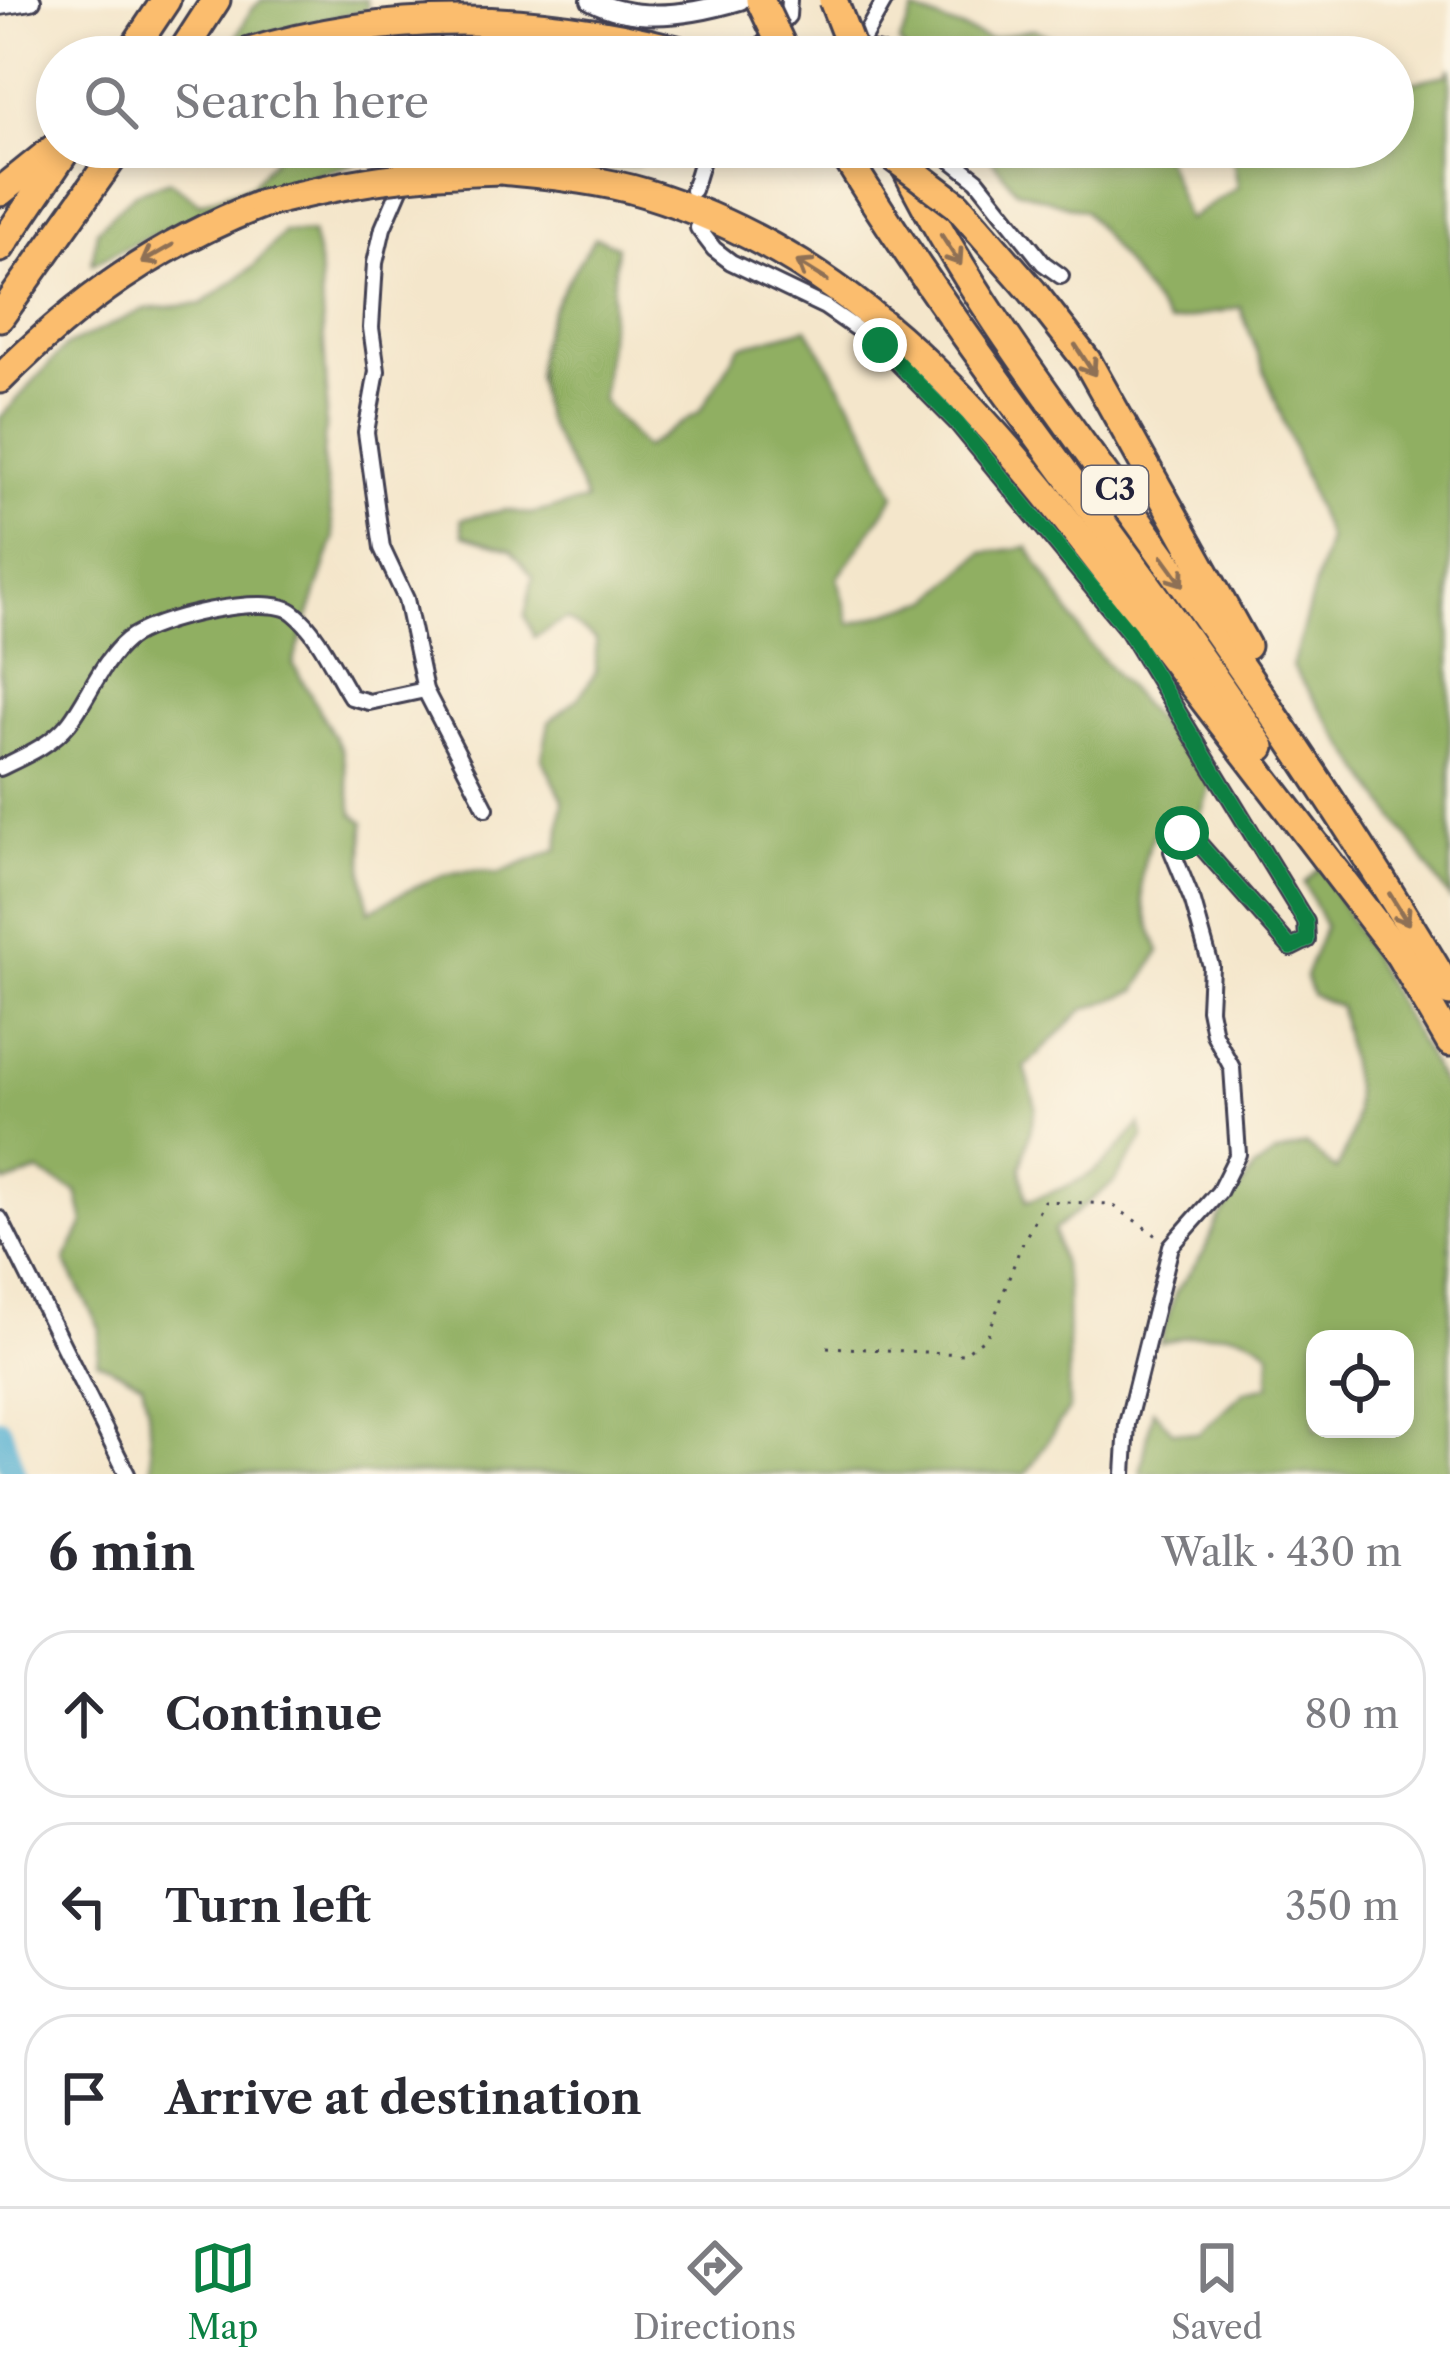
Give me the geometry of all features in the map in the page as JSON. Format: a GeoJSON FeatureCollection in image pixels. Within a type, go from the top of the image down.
{"type":"FeatureCollection","features":[{"type":"Feature","properties":{"kind":"highway"},"geometry":{"type":"LineString","coordinates":[[142,36],[166,0]]}},
{"type":"Feature","properties":{"kind":"highway"},"geometry":{"type":"LineString","coordinates":[[193,36],[216,0]]}},
{"type":"Feature","properties":{"kind":"highway"},"geometry":{"type":"LineString","coordinates":[[760,0],[777,36]]}},
{"type":"Feature","properties":{"kind":"highway"},"geometry":{"type":"LineString","coordinates":[[833,0],[848,36]]}},
{"type":"Feature","properties":{"kind":"highway"},"geometry":{"type":"LineString","coordinates":[[314,36],[352,26],[487,19],[571,26],[613,36]]}},
{"type":"Feature","properties":{"kind":"highway"},"geometry":{"type":"LineString","coordinates":[[0,192],[37,168]]}},
{"type":"Feature","properties":{"kind":"highway"},"geometry":{"type":"LineString","coordinates":[[0,248],[51,168]]}},
{"type":"Feature","properties":{"kind":"highway"},"geometry":{"type":"LineString","coordinates":[[8,307],[106,168]]}},
{"type":"Feature","properties":{"kind":"highway"},"geometry":{"type":"LineString","coordinates":[[853,168],[895,236],[1193,644],[1405,962],[1450,1042]]}},
{"type":"Feature","properties":{"kind":"highway","name":"C3"},"geometry":{"type":"LineString","coordinates":[[906,168],[932,220],[1016,350],[1246,673],[1450,992]]}},
{"type":"Feature","properties":{"kind":"highway","name":"C3"},"geometry":{"type":"LineString","coordinates":[[908,168],[957,205],[1087,361],[1228,614],[1317,758],[1346,826]]}},
{"type":"Feature","properties":{"kind":"highway"},"geometry":{"type":"LineString","coordinates":[[0,379],[45,334],[117,277],[202,227],[262,204],[353,181],[501,170],[566,176],[641,191],[711,216],[826,280],[913,347],[982,417],[1052,500],[1405,962]]}},
{"type":"Feature","properties":{"kind":"street"},"geometry":{"type":"LineString","coordinates":[[0,5],[31,0]]}},
{"type":"Feature","properties":{"kind":"street"},"geometry":{"type":"LineString","coordinates":[[449,36],[451,0]]}},
{"type":"Feature","properties":{"kind":"street"},"geometry":{"type":"LineString","coordinates":[[591,0],[621,11],[670,14],[740,0]]}},
{"type":"Feature","properties":{"kind":"street"},"geometry":{"type":"LineString","coordinates":[[770,36],[788,16],[790,0]]}},
{"type":"Feature","properties":{"kind":"street"},"geometry":{"type":"LineString","coordinates":[[865,36],[885,0]]}},
{"type":"Feature","properties":{"kind":"street"},"geometry":{"type":"LineString","coordinates":[[409,168],[383,228],[374,263],[371,328],[377,371],[366,432],[382,548],[406,599],[425,690],[486,808]]}},
{"type":"Feature","properties":{"kind":"street"},"geometry":{"type":"LineString","coordinates":[[693,190],[700,168]]}},
{"type":"Feature","properties":{"kind":"street"},"geometry":{"type":"LineString","coordinates":[[961,168],[1043,263],[1060,276]]}},
{"type":"Feature","properties":{"kind":"street"},"geometry":{"type":"LineString","coordinates":[[698,228],[731,262],[825,307],[880,345],[957,423],[1129,632],[1306,922],[1307,940],[1291,948],[1194,838],[1182,833],[1172,851],[1211,966],[1210,1009],[1214,1034],[1232,1068],[1238,1154],[1219,1192],[1171,1246],[1127,1424],[1124,1474]]}},
{"type":"Feature","properties":{"kind":"street"},"geometry":{"type":"LineString","coordinates":[[0,768],[42,747],[65,728],[125,641],[185,616],[277,603],[309,628],[351,697],[369,701],[425,690]]}},
{"type":"Feature","properties":{"kind":"street"},"geometry":{"type":"LineString","coordinates":[[0,1219],[127,1474]]}},
{"type":"Feature","properties":{"kind":"path"},"geometry":{"type":"LineString","coordinates":[[827,1346],[963,1354],[987,1337],[1019,1251],[1044,1202],[1111,1204],[1171,1246]]}},
{"type":"Feature","properties":{"kind":"green space"},"geometry":{"type":"Polygon","coordinates":[[[262,0],[366,0],[368,9],[258,36],[237,36],[262,0]]]}},
{"type":"Feature","properties":{"kind":"green space"},"geometry":{"type":"Polygon","coordinates":[[[914,11],[981,36],[902,36],[914,11]]]}},
{"type":"Feature","properties":{"kind":"green space"},"geometry":{"type":"Polygon","coordinates":[[[1034,29],[1049,36],[1002,36],[1034,29]]]}},
{"type":"Feature","properties":{"kind":"green space"},"geometry":{"type":"Polygon","coordinates":[[[1450,67],[1450,899],[1292,667],[1328,539],[1240,307],[1169,323],[1085,211],[1016,190],[999,168],[1169,168],[1187,220],[1238,187],[1235,168],[1414,168],[1414,82],[1446,75],[1450,67]]]}},
{"type":"Feature","properties":{"kind":"green space"},"geometry":{"type":"Polygon","coordinates":[[[266,168],[339,168],[221,207],[92,264],[97,230],[135,193],[170,181],[199,203],[252,185],[266,168]]]}},
{"type":"Feature","properties":{"kind":"green space"},"geometry":{"type":"Polygon","coordinates":[[[284,232],[312,233],[319,262],[327,394],[323,459],[334,538],[293,664],[342,750],[353,813],[364,822],[363,870],[369,911],[448,874],[498,874],[558,849],[563,800],[542,758],[549,722],[578,698],[596,672],[596,639],[566,619],[534,637],[525,615],[533,577],[511,550],[463,535],[461,519],[506,510],[530,514],[586,501],[545,417],[537,367],[547,322],[595,237],[617,246],[602,400],[644,448],[700,411],[740,346],[807,328],[866,428],[895,495],[838,578],[850,624],[931,600],[982,553],[1028,547],[1089,644],[1211,783],[1200,817],[1159,823],[1151,842],[1141,887],[1160,951],[1136,991],[1083,1010],[1025,1067],[1036,1107],[1021,1168],[1027,1201],[1091,1173],[1140,1124],[1144,1138],[1114,1182],[1054,1230],[1067,1288],[1069,1408],[1026,1474],[152,1474],[142,1383],[97,1361],[100,1329],[65,1261],[84,1223],[77,1192],[38,1172],[6,1183],[0,1176],[0,418],[66,346],[145,309],[202,304],[252,268],[284,232]]]}},
{"type":"Feature","properties":{"kind":"green space"},"geometry":{"type":"Polygon","coordinates":[[[1321,867],[1450,1097],[1450,1474],[1140,1474],[1153,1409],[1172,1431],[1198,1434],[1245,1391],[1269,1386],[1270,1352],[1246,1337],[1203,1334],[1160,1343],[1175,1293],[1254,1169],[1275,1154],[1306,1145],[1336,1170],[1347,1148],[1355,1108],[1340,1007],[1312,995],[1305,976],[1325,926],[1304,883],[1321,867]]]}},
{"type":"Feature","properties":{"kind":"waterway"},"geometry":{"type":"LineString","coordinates":[[0,1430],[14,1474]]}},
{"type":"Feature","properties":{"kind":"route"},"geometry":{"type":"LineString","coordinates":[[880,345],[957,423],[1129,632],[1306,922],[1307,940],[1291,948],[1194,838],[1182,833]]}}]}
